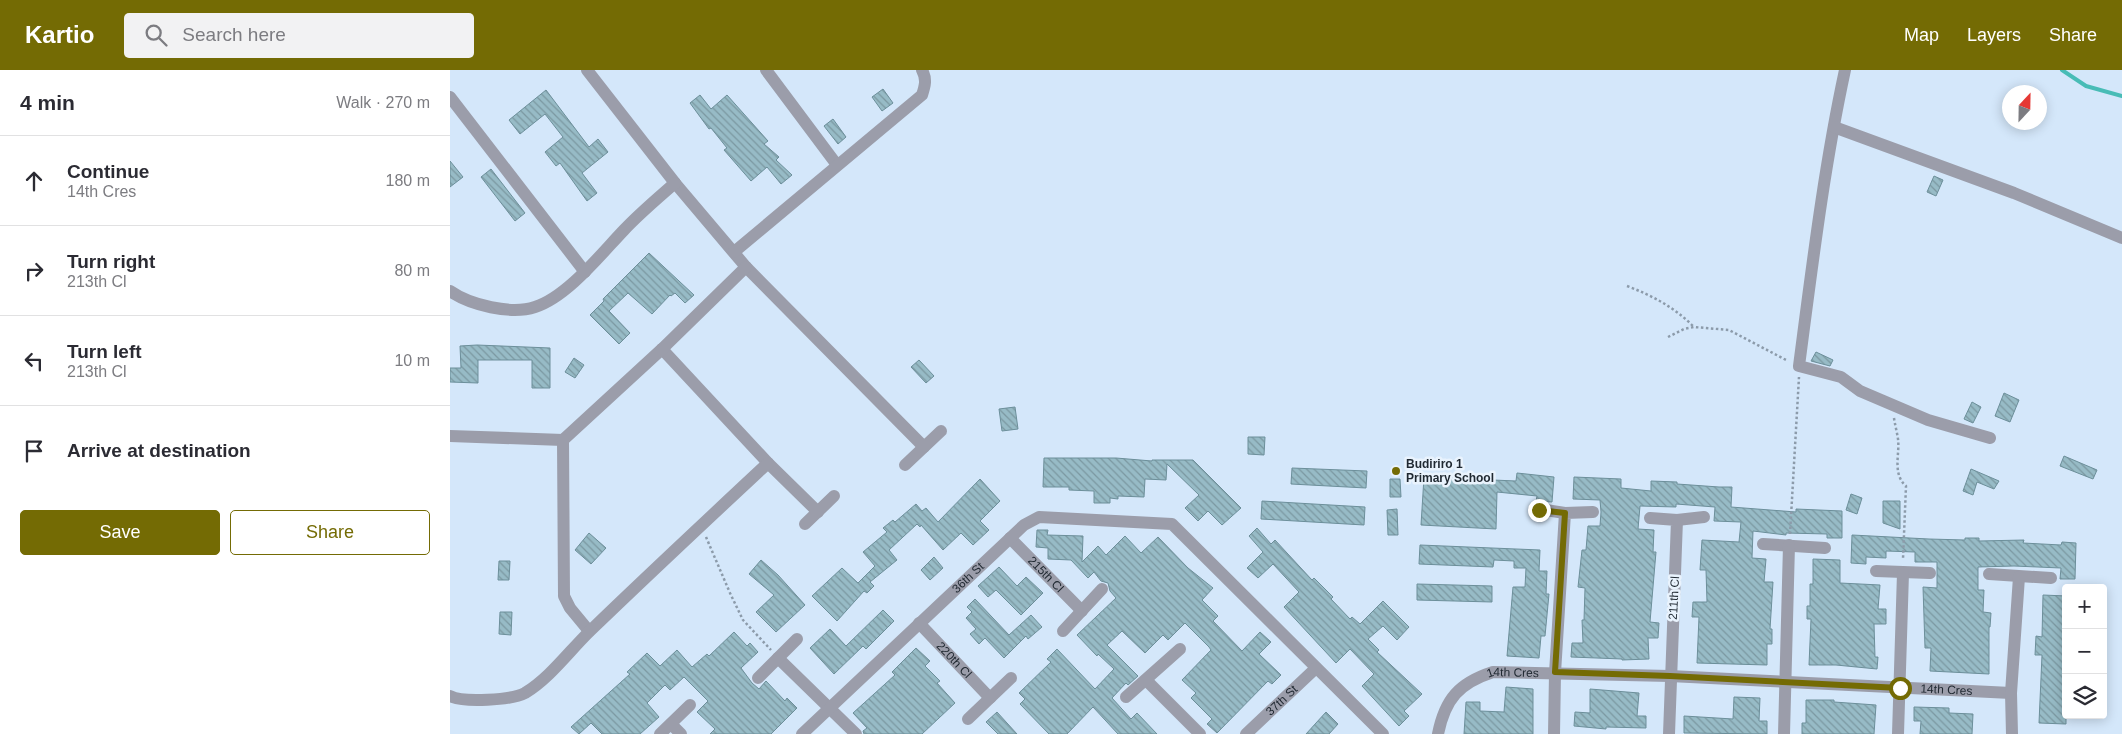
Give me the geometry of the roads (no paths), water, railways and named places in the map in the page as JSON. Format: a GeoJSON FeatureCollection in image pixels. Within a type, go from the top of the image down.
{"type":"FeatureCollection","features":[{"type":"Feature","properties":{"kind":"street"},"geometry":{"type":"LineString","coordinates":[[587,70],[675,183],[746,267],[924,447]]}},
{"type":"Feature","properties":{"kind":"street"},"geometry":{"type":"LineString","coordinates":[[766,70],[837,165]]}},
{"type":"Feature","properties":{"kind":"street"},"geometry":{"type":"LineString","coordinates":[[734,252],[922,95],[926,76],[922,70]]}},
{"type":"Feature","properties":{"kind":"street"},"geometry":{"type":"LineString","coordinates":[[1845,70],[1834,128],[1799,366],[1841,377],[1860,391],[1928,420],[1990,438]]}},
{"type":"Feature","properties":{"kind":"street"},"geometry":{"type":"LineString","coordinates":[[450,97],[585,272]]}},
{"type":"Feature","properties":{"kind":"street"},"geometry":{"type":"LineString","coordinates":[[1834,128],[2014,193],[2122,238]]}},
{"type":"Feature","properties":{"kind":"street"},"geometry":{"type":"LineString","coordinates":[[450,291],[461,298],[475,303],[514,309],[533,308],[547,302],[585,272],[640,213],[675,183]]}},
{"type":"Feature","properties":{"kind":"street"},"geometry":{"type":"LineString","coordinates":[[450,436],[563,440],[662,350],[746,267]]}},
{"type":"Feature","properties":{"kind":"street"},"geometry":{"type":"LineString","coordinates":[[662,350],[768,463],[818,512]]}},
{"type":"Feature","properties":{"kind":"street"},"geometry":{"type":"LineString","coordinates":[[905,465],[941,431]]}},
{"type":"Feature","properties":{"kind":"street"},"geometry":{"type":"LineString","coordinates":[[563,440],[564,596],[570,608],[589,631]]}},
{"type":"Feature","properties":{"kind":"street"},"geometry":{"type":"LineString","coordinates":[[450,696],[482,699],[506,698],[523,694],[543,678],[589,631],[768,463]]}},
{"type":"Feature","properties":{"kind":"street"},"geometry":{"type":"LineString","coordinates":[[805,524],[834,496]]}},
{"type":"Feature","properties":{"kind":"street"},"geometry":{"type":"LineString","coordinates":[[1539,510],[1565,513],[1593,512]]}},
{"type":"Feature","properties":{"kind":"street"},"geometry":{"type":"LineString","coordinates":[[1554,734],[1555,672],[1565,513]]}},
{"type":"Feature","properties":{"kind":"street","name":"36th St"},"geometry":{"type":"LineString","coordinates":[[802,734],[1024,525],[1039,516],[1172,524],[1316,668]]}},
{"type":"Feature","properties":{"kind":"street"},"geometry":{"type":"LineString","coordinates":[[1650,518],[1677,520],[1704,517]]}},
{"type":"Feature","properties":{"kind":"street","name":"211th Cl"},"geometry":{"type":"LineString","coordinates":[[1669,734],[1677,520]]}},
{"type":"Feature","properties":{"kind":"street","name":"215th Cl"},"geometry":{"type":"LineString","coordinates":[[1010,538],[1082,611]]}},
{"type":"Feature","properties":{"kind":"street"},"geometry":{"type":"LineString","coordinates":[[1763,544],[1825,548]]}},
{"type":"Feature","properties":{"kind":"street"},"geometry":{"type":"LineString","coordinates":[[1784,734],[1790,545]]}},
{"type":"Feature","properties":{"kind":"street"},"geometry":{"type":"LineString","coordinates":[[1876,571],[1930,573]]}},
{"type":"Feature","properties":{"kind":"street"},"geometry":{"type":"LineString","coordinates":[[1898,734],[1903,573]]}},
{"type":"Feature","properties":{"kind":"street"},"geometry":{"type":"LineString","coordinates":[[1989,574],[2051,578]]}},
{"type":"Feature","properties":{"kind":"street"},"geometry":{"type":"LineString","coordinates":[[2012,734],[2011,693],[2019,577]]}},
{"type":"Feature","properties":{"kind":"street"},"geometry":{"type":"LineString","coordinates":[[1063,631],[1102,589]]}},
{"type":"Feature","properties":{"kind":"street","name":"220th Cl"},"geometry":{"type":"LineString","coordinates":[[920,623],[990,698]]}},
{"type":"Feature","properties":{"kind":"street"},"geometry":{"type":"LineString","coordinates":[[758,678],[797,639]]}},
{"type":"Feature","properties":{"kind":"street"},"geometry":{"type":"LineString","coordinates":[[1126,698],[1180,649]]}},
{"type":"Feature","properties":{"kind":"street"},"geometry":{"type":"LineString","coordinates":[[778,658],[856,734]]}},
{"type":"Feature","properties":{"kind":"street"},"geometry":{"type":"LineString","coordinates":[[1316,668],[1383,734]]}},
{"type":"Feature","properties":{"kind":"street","name":"37th St"},"geometry":{"type":"LineString","coordinates":[[1246,734],[1316,668]]}},
{"type":"Feature","properties":{"kind":"street","name":"14th Cres"},"geometry":{"type":"LineString","coordinates":[[1438,734],[1442,718],[1460,688],[1472,679],[1493,672],[1670,676],[2011,693]]}},
{"type":"Feature","properties":{"kind":"street"},"geometry":{"type":"LineString","coordinates":[[968,719],[1011,678]]}},
{"type":"Feature","properties":{"kind":"street"},"geometry":{"type":"LineString","coordinates":[[1146,680],[1200,734]]}},
{"type":"Feature","properties":{"kind":"street"},"geometry":{"type":"LineString","coordinates":[[660,734],[690,705]]}},
{"type":"Feature","properties":{"kind":"street"},"geometry":{"type":"LineString","coordinates":[[671,724],[680,734]]}},
{"type":"Feature","properties":{"kind":"waterway"},"geometry":{"type":"LineString","coordinates":[[2062,70],[2086,86],[2122,96]]}},
{"type":"Feature","properties":{"kind":"place","name":"Budiriro 1 Primary School"},"geometry":{"type":"Point","coordinates":[1396,471]}}]}
